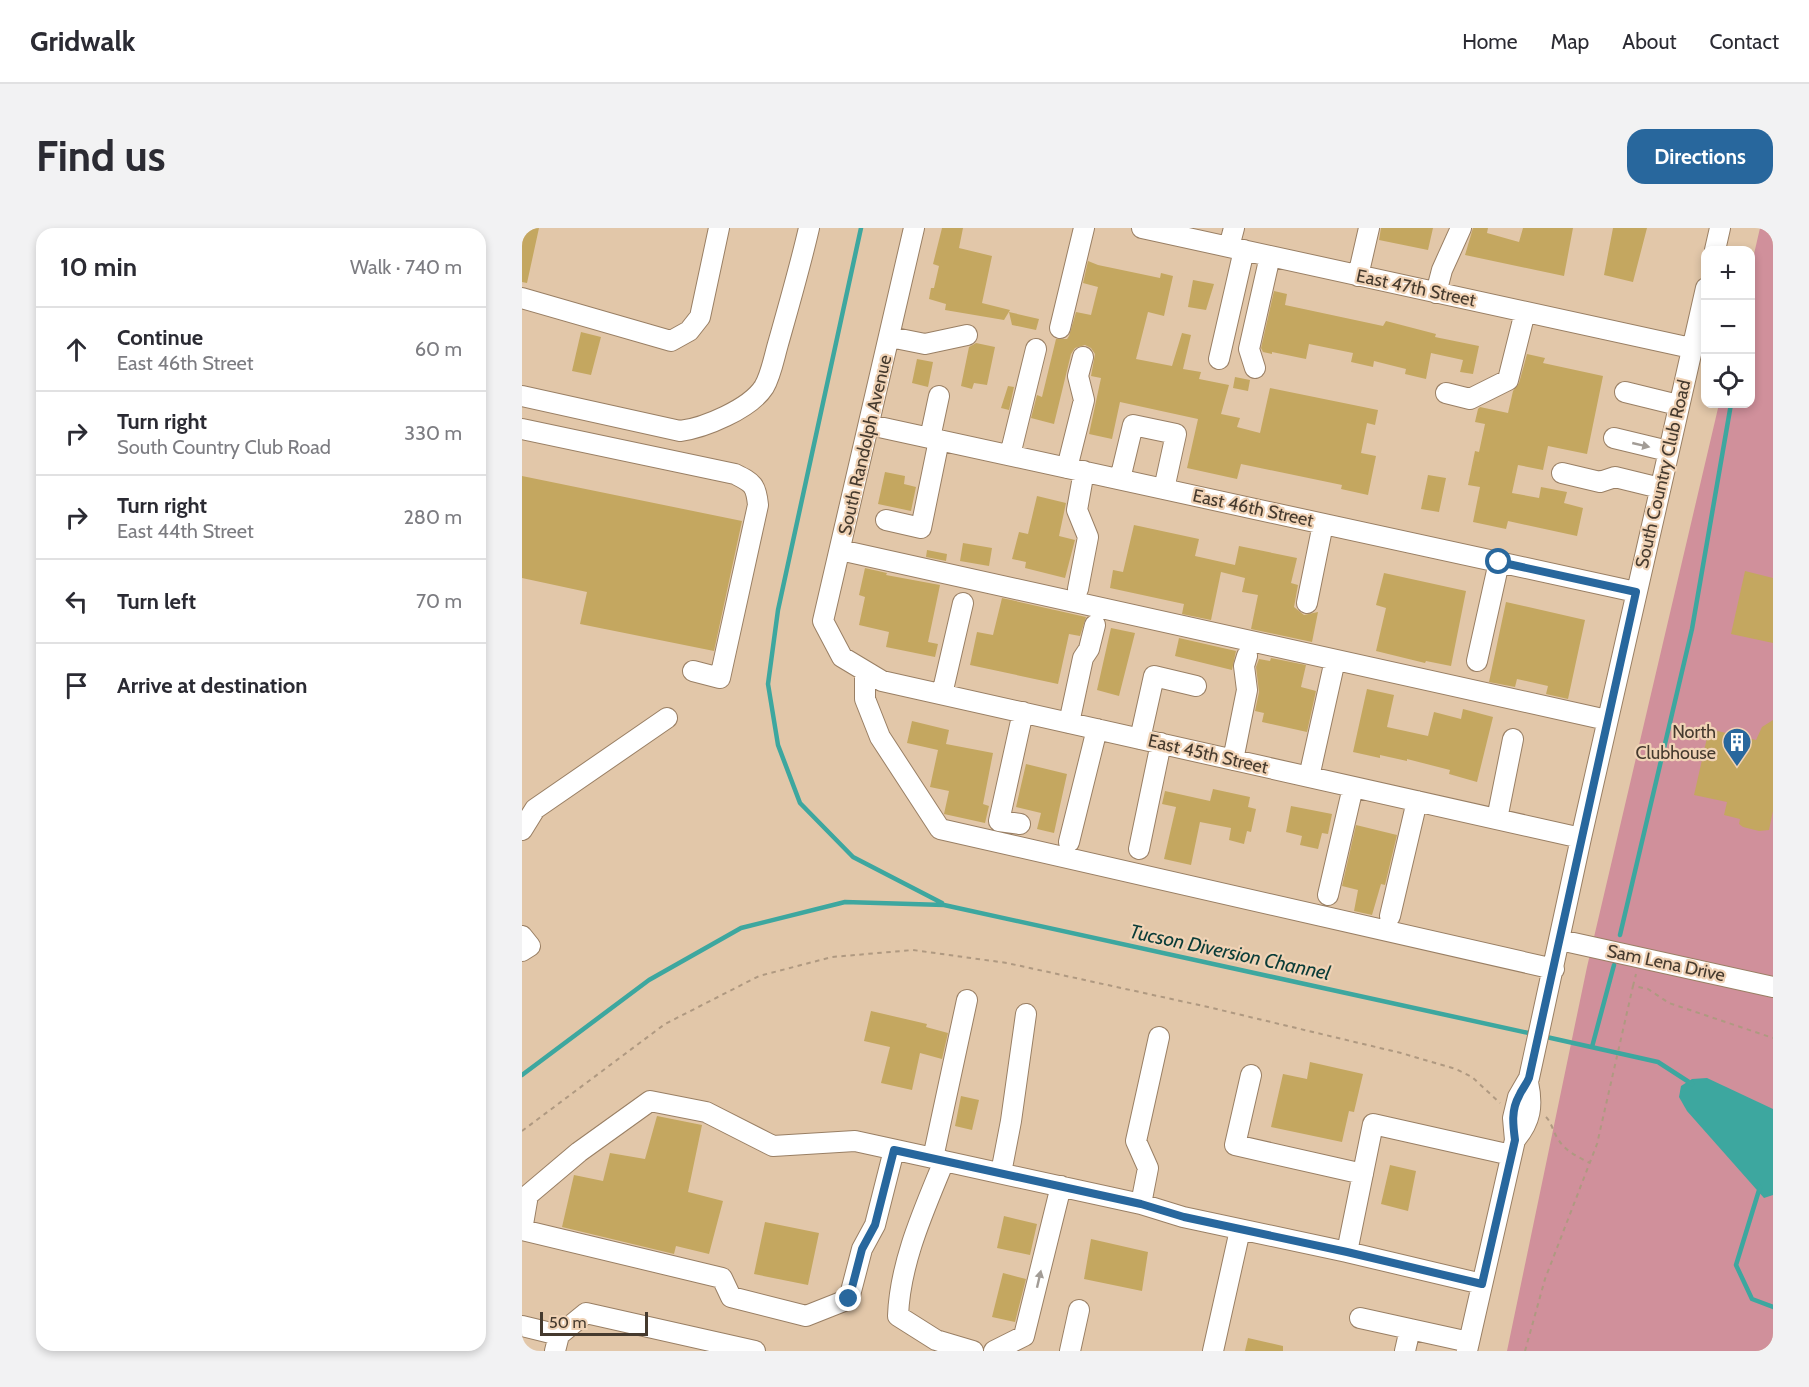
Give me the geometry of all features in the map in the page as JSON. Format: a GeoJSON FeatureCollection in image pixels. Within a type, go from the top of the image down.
{"type":"FeatureCollection","features":[{"type":"Feature","properties":{"kind":"street"},"geometry":{"type":"LineString","coordinates":[[522,298],[671,341],[689,331],[699,317],[719,228]]}},
{"type":"Feature","properties":{"kind":"street"},"geometry":{"type":"LineString","coordinates":[[522,396],[680,431],[697,427],[743,407],[758,394],[768,378],[809,228]]}},
{"type":"Feature","properties":{"kind":"street","name":"South Randolph Avenue"},"geometry":{"type":"LineString","coordinates":[[842,657],[823,621],[915,228]]}},
{"type":"Feature","properties":{"kind":"street"},"geometry":{"type":"LineString","coordinates":[[1060,328],[1084,228]]}},
{"type":"Feature","properties":{"kind":"street","name":"East 47th Street"},"geometry":{"type":"LineString","coordinates":[[1142,228],[1236,242],[1270,256],[1691,348]]}},
{"type":"Feature","properties":{"kind":"street"},"geometry":{"type":"LineString","coordinates":[[1358,276],[1369,228]]}},
{"type":"Feature","properties":{"kind":"street"},"geometry":{"type":"LineString","coordinates":[[1436,293],[1442,270],[1461,228]]}},
{"type":"Feature","properties":{"kind":"street"},"geometry":{"type":"LineString","coordinates":[[1716,246],[1720,228]]}},
{"type":"Feature","properties":{"kind":"street"},"geometry":{"type":"LineString","coordinates":[[1219,359],[1236,242]]}},
{"type":"Feature","properties":{"kind":"street"},"geometry":{"type":"LineString","coordinates":[[1255,368],[1249,349],[1270,256]]}},
{"type":"Feature","properties":{"kind":"street","name":"South Country Club Road"},"geometry":{"type":"LineString","coordinates":[[1468,1347],[1513,1148],[1526,1128],[1532,1101],[1528,1080],[1703,300]]}},
{"type":"Feature","properties":{"kind":"street"},"geometry":{"type":"LineString","coordinates":[[1446,393],[1470,399],[1508,380],[1525,312]]}},
{"type":"Feature","properties":{"kind":"street"},"geometry":{"type":"LineString","coordinates":[[890,337],[925,344],[968,334]]}},
{"type":"Feature","properties":{"kind":"street"},"geometry":{"type":"LineString","coordinates":[[1011,455],[1036,349]]}},
{"type":"Feature","properties":{"kind":"street"},"geometry":{"type":"LineString","coordinates":[[1078,589],[1088,537],[1077,510],[1076,470],[1084,400],[1078,376],[1083,357]]}},
{"type":"Feature","properties":{"kind":"street"},"geometry":{"type":"LineString","coordinates":[[1625,392],[1678,405]]}},
{"type":"Feature","properties":{"kind":"street"},"geometry":{"type":"LineString","coordinates":[[886,520],[921,528],[935,439],[939,396]]}},
{"type":"Feature","properties":{"kind":"street","name":"East 46th Street"},"geometry":{"type":"LineString","coordinates":[[870,425],[1636,592]]}},
{"type":"Feature","properties":{"kind":"street"},"geometry":{"type":"LineString","coordinates":[[1120,479],[1133,425],[1176,434],[1164,489]]}},
{"type":"Feature","properties":{"kind":"street"},"geometry":{"type":"LineString","coordinates":[[522,429],[735,474],[746,479],[756,489],[758,505],[720,678],[693,671]]}},
{"type":"Feature","properties":{"kind":"street"},"geometry":{"type":"LineString","coordinates":[[1614,438],[1668,451]]}},
{"type":"Feature","properties":{"kind":"street"},"geometry":{"type":"LineString","coordinates":[[1562,473],[1600,482],[1616,477],[1660,488]]}},
{"type":"Feature","properties":{"kind":"street"},"geometry":{"type":"LineString","coordinates":[[1307,603],[1323,524]]}},
{"type":"Feature","properties":{"kind":"street"},"geometry":{"type":"LineString","coordinates":[[840,550],[1607,720]]}},
{"type":"Feature","properties":{"kind":"street"},"geometry":{"type":"LineString","coordinates":[[1477,661],[1499,562]]}},
{"type":"Feature","properties":{"kind":"street"},"geometry":{"type":"LineString","coordinates":[[942,694],[963,603]]}},
{"type":"Feature","properties":{"kind":"street"},"geometry":{"type":"LineString","coordinates":[[1069,723],[1083,658],[1089,649],[1095,625]]}},
{"type":"Feature","properties":{"kind":"street"},"geometry":{"type":"LineString","coordinates":[[1233,760],[1247,690],[1244,666],[1247,656]]}},
{"type":"Feature","properties":{"kind":"street","name":"East 45th Street"},"geometry":{"type":"LineString","coordinates":[[842,657],[882,681],[1581,838]]}},
{"type":"Feature","properties":{"kind":"street"},"geometry":{"type":"LineString","coordinates":[[1309,777],[1333,669]]}},
{"type":"Feature","properties":{"kind":"street"},"geometry":{"type":"LineString","coordinates":[[865,671],[865,699],[880,737],[940,829],[1552,977]]}},
{"type":"Feature","properties":{"kind":"street"},"geometry":{"type":"LineString","coordinates":[[1140,739],[1154,676],[1196,686]]}},
{"type":"Feature","properties":{"kind":"street"},"geometry":{"type":"LineString","coordinates":[[1020,824],[999,821],[1023,712]]}},
{"type":"Feature","properties":{"kind":"street"},"geometry":{"type":"LineString","coordinates":[[522,830],[535,808],[667,718]]}},
{"type":"Feature","properties":{"kind":"street"},"geometry":{"type":"LineString","coordinates":[[1069,842],[1097,729]]}},
{"type":"Feature","properties":{"kind":"street"},"geometry":{"type":"LineString","coordinates":[[1497,819],[1513,739]]}},
{"type":"Feature","properties":{"kind":"street"},"geometry":{"type":"LineString","coordinates":[[1139,849],[1161,743]]}},
{"type":"Feature","properties":{"kind":"street"},"geometry":{"type":"LineString","coordinates":[[1328,895],[1353,787]]}},
{"type":"Feature","properties":{"kind":"street"},"geometry":{"type":"LineString","coordinates":[[1390,916],[1417,801]]}},
{"type":"Feature","properties":{"kind":"street"},"geometry":{"type":"LineString","coordinates":[[522,936],[530,946],[522,951]]}},
{"type":"Feature","properties":{"kind":"street","name":"Sam Lena Drive"},"geometry":{"type":"LineString","coordinates":[[1560,940],[1773,987]]}},
{"type":"Feature","properties":{"kind":"street"},"geometry":{"type":"LineString","coordinates":[[967,1000],[938,1160],[899,1292],[898,1316],[936,1340],[972,1351]]}},
{"type":"Feature","properties":{"kind":"street"},"geometry":{"type":"LineString","coordinates":[[1001,1173],[1011,1121],[1026,1014]]}},
{"type":"Feature","properties":{"kind":"street"},"geometry":{"type":"LineString","coordinates":[[1141,1204],[1148,1168],[1136,1141],[1159,1037]]}},
{"type":"Feature","properties":{"kind":"street"},"geometry":{"type":"LineString","coordinates":[[1251,1075],[1235,1145],[1363,1174]]}},
{"type":"Feature","properties":{"kind":"street"},"geometry":{"type":"LineString","coordinates":[[894,1150],[875,1225],[862,1249],[849,1299],[807,1316],[730,1298],[722,1278],[522,1230],[528,1195],[579,1152],[651,1101],[706,1112],[773,1146],[855,1141],[1141,1204],[1184,1217],[1482,1284]]}},
{"type":"Feature","properties":{"kind":"street"},"geometry":{"type":"LineString","coordinates":[[1347,1252],[1373,1124],[1513,1148]]}},
{"type":"Feature","properties":{"kind":"street"},"geometry":{"type":"LineString","coordinates":[[994,1351],[1024,1336],[1060,1186]]}},
{"type":"Feature","properties":{"kind":"street"},"geometry":{"type":"LineString","coordinates":[[1214,1351],[1240,1230]]}},
{"type":"Feature","properties":{"kind":"street"},"geometry":{"type":"LineString","coordinates":[[1070,1351],[1079,1310]]}},
{"type":"Feature","properties":{"kind":"street"},"geometry":{"type":"LineString","coordinates":[[522,1326],[557,1343],[586,1313],[755,1351]]}},
{"type":"Feature","properties":{"kind":"street"},"geometry":{"type":"LineString","coordinates":[[1360,1318],[1410,1329],[1468,1347]]}},
{"type":"Feature","properties":{"kind":"street"},"geometry":{"type":"LineString","coordinates":[[1405,1351],[1410,1329]]}},
{"type":"Feature","properties":{"kind":"path"},"geometry":{"type":"LineString","coordinates":[[522,1131],[665,1024],[759,976],[832,957],[913,950],[1007,963],[1429,1060],[1472,1077],[1505,1105]]}},
{"type":"Feature","properties":{"kind":"path"},"geometry":{"type":"LineString","coordinates":[[1526,1351],[1545,1279],[1597,1144],[1633,986],[1648,989],[1669,1003],[1773,1038]]}},
{"type":"Feature","properties":{"kind":"path"},"geometry":{"type":"LineString","coordinates":[[1544,1116],[1550,1122],[1561,1144],[1590,1163]]}},
{"type":"Feature","properties":{"kind":"shaded area"},"geometry":{"type":"Polygon","coordinates":[[[1760,228],[1773,228],[1773,1351],[1507,1351],[1587,967],[1718,408],[1755,408],[1755,250],[1760,228]]]}},
{"type":"Feature","properties":{"kind":"water"},"geometry":{"type":"Polygon","coordinates":[[[1707,1078],[1773,1109],[1773,1195],[1764,1198],[1687,1111],[1679,1097],[1681,1086],[1692,1079],[1707,1078]]]}},
{"type":"Feature","properties":{"kind":"building"},"geometry":{"type":"Polygon","coordinates":[[[522,228],[539,228],[527,283],[522,282],[522,228]]]}},
{"type":"Feature","properties":{"kind":"building"},"geometry":{"type":"Polygon","coordinates":[[[942,228],[963,228],[959,248],[992,256],[982,303],[1010,310],[1004,320],[945,310],[946,304],[929,299],[939,266],[933,264],[942,228]]]}},
{"type":"Feature","properties":{"kind":"building"},"geometry":{"type":"Polygon","coordinates":[[[1381,228],[1433,228],[1428,250],[1379,240],[1381,228]]]}},
{"type":"Feature","properties":{"kind":"building"},"geometry":{"type":"Polygon","coordinates":[[[1473,228],[1488,228],[1487,233],[1519,242],[1523,228],[1573,228],[1564,276],[1465,255],[1473,228]]]}},
{"type":"Feature","properties":{"kind":"building"},"geometry":{"type":"Polygon","coordinates":[[[1613,228],[1647,228],[1633,282],[1604,275],[1613,228]]]}},
{"type":"Feature","properties":{"kind":"building"},"geometry":{"type":"Polygon","coordinates":[[[1088,261],[1160,278],[1161,273],[1173,276],[1164,316],[1148,312],[1136,359],[1172,366],[1182,333],[1191,335],[1183,369],[1201,372],[1199,379],[1229,385],[1221,414],[1240,418],[1237,427],[1260,433],[1270,388],[1378,410],[1375,425],[1367,423],[1361,453],[1376,456],[1368,495],[1341,489],[1342,485],[1241,464],[1237,479],[1187,468],[1198,419],[1120,402],[1112,439],[1089,434],[1101,378],[1091,376],[1095,354],[1085,345],[1075,348],[1071,354],[1054,424],[1031,418],[1037,395],[1042,397],[1056,339],[1067,339],[1076,312],[1091,315],[1098,287],[1083,283],[1088,261]]]}},
{"type":"Feature","properties":{"kind":"building"},"geometry":{"type":"Polygon","coordinates":[[[1193,280],[1214,284],[1206,310],[1188,307],[1193,280]]]}},
{"type":"Feature","properties":{"kind":"building"},"geometry":{"type":"Polygon","coordinates":[[[1274,291],[1287,294],[1285,305],[1383,326],[1386,321],[1436,334],[1435,337],[1479,346],[1473,374],[1460,372],[1463,360],[1431,353],[1426,379],[1405,374],[1406,369],[1374,361],[1373,367],[1351,362],[1353,353],[1309,344],[1306,359],[1263,352],[1261,348],[1274,291]]]}},
{"type":"Feature","properties":{"kind":"building"},"geometry":{"type":"Polygon","coordinates":[[[1009,312],[1039,319],[1036,330],[1012,325],[1009,312]]]}},
{"type":"Feature","properties":{"kind":"building"},"geometry":{"type":"Polygon","coordinates":[[[581,332],[601,337],[591,375],[572,371],[581,332]]]}},
{"type":"Feature","properties":{"kind":"building"},"geometry":{"type":"Polygon","coordinates":[[[976,343],[995,347],[987,385],[974,383],[972,389],[961,386],[969,347],[976,343]]]}},
{"type":"Feature","properties":{"kind":"building"},"geometry":{"type":"Polygon","coordinates":[[[1527,354],[1545,358],[1543,363],[1603,376],[1587,454],[1548,446],[1543,470],[1518,465],[1512,493],[1539,498],[1541,487],[1567,492],[1564,503],[1583,508],[1577,536],[1508,521],[1506,529],[1473,522],[1480,487],[1468,485],[1475,451],[1479,452],[1485,424],[1475,422],[1478,409],[1480,407],[1508,413],[1513,391],[1519,383],[1527,354]]]}},
{"type":"Feature","properties":{"kind":"building"},"geometry":{"type":"Polygon","coordinates":[[[917,359],[933,362],[928,387],[912,383],[917,359]]]}},
{"type":"Feature","properties":{"kind":"building"},"geometry":{"type":"Polygon","coordinates":[[[1235,377],[1250,380],[1248,391],[1233,388],[1235,377]]]}},
{"type":"Feature","properties":{"kind":"building"},"geometry":{"type":"Polygon","coordinates":[[[1008,386],[1014,387],[1009,410],[1001,408],[1008,386]]]}},
{"type":"Feature","properties":{"kind":"building"},"geometry":{"type":"Polygon","coordinates":[[[885,472],[905,476],[904,484],[916,487],[911,511],[878,504],[885,472]]]}},
{"type":"Feature","properties":{"kind":"building"},"geometry":{"type":"Polygon","coordinates":[[[1428,475],[1446,478],[1439,512],[1421,509],[1428,475]]]}},
{"type":"Feature","properties":{"kind":"building"},"geometry":{"type":"Polygon","coordinates":[[[522,476],[742,521],[714,651],[580,624],[587,592],[522,578],[522,476]]]}},
{"type":"Feature","properties":{"kind":"building"},"geometry":{"type":"Polygon","coordinates":[[[1037,496],[1066,503],[1059,536],[1075,540],[1065,578],[1025,568],[1026,562],[1012,559],[1019,532],[1028,534],[1037,496]]]}},
{"type":"Feature","properties":{"kind":"building"},"geometry":{"type":"Polygon","coordinates":[[[1134,525],[1199,539],[1195,556],[1235,565],[1239,546],[1297,558],[1291,583],[1298,585],[1294,607],[1304,615],[1318,612],[1312,642],[1251,629],[1258,595],[1242,592],[1245,578],[1221,572],[1211,620],[1182,614],[1184,604],[1110,588],[1113,570],[1123,572],[1134,525]]]}},
{"type":"Feature","properties":{"kind":"building"},"geometry":{"type":"Polygon","coordinates":[[[963,543],[992,548],[989,566],[960,561],[963,543]]]}},
{"type":"Feature","properties":{"kind":"building"},"geometry":{"type":"Polygon","coordinates":[[[927,550],[947,554],[946,561],[926,557],[927,550]]]}},
{"type":"Feature","properties":{"kind":"building"},"geometry":{"type":"Polygon","coordinates":[[[865,568],[887,573],[886,575],[940,585],[928,642],[938,644],[935,657],[886,647],[889,632],[859,625],[865,597],[859,595],[865,568]]]}},
{"type":"Feature","properties":{"kind":"building"},"geometry":{"type":"Polygon","coordinates":[[[1745,571],[1773,578],[1773,643],[1731,634],[1745,571]]]}},
{"type":"Feature","properties":{"kind":"building"},"geometry":{"type":"Polygon","coordinates":[[[1384,573],[1466,591],[1451,666],[1426,661],[1425,663],[1376,651],[1386,608],[1376,605],[1384,573]]]}},
{"type":"Feature","properties":{"kind":"building"},"geometry":{"type":"Polygon","coordinates":[[[1002,598],[1086,617],[1080,636],[1069,634],[1058,684],[970,665],[977,632],[993,635],[1002,598]]]}},
{"type":"Feature","properties":{"kind":"building"},"geometry":{"type":"Polygon","coordinates":[[[1506,602],[1585,620],[1568,699],[1546,694],[1548,686],[1517,679],[1515,687],[1489,682],[1506,602]]]}},
{"type":"Feature","properties":{"kind":"building"},"geometry":{"type":"Polygon","coordinates":[[[1111,628],[1135,633],[1119,696],[1097,690],[1111,628]]]}},
{"type":"Feature","properties":{"kind":"building"},"geometry":{"type":"Polygon","coordinates":[[[1179,638],[1236,651],[1232,670],[1175,656],[1179,638]]]}},
{"type":"Feature","properties":{"kind":"building"},"geometry":{"type":"Polygon","coordinates":[[[1271,658],[1306,665],[1301,687],[1316,691],[1307,732],[1262,722],[1264,713],[1255,711],[1259,692],[1256,667],[1259,659],[1270,661],[1271,658]]]}},
{"type":"Feature","properties":{"kind":"building"},"geometry":{"type":"Polygon","coordinates":[[[1367,689],[1394,695],[1387,727],[1428,736],[1434,712],[1461,719],[1463,709],[1493,717],[1477,782],[1449,774],[1450,770],[1407,759],[1407,761],[1380,755],[1380,758],[1353,752],[1367,689]]]}},
{"type":"Feature","properties":{"kind":"building","name":"North Clubhouse"},"geometry":{"type":"Polygon","coordinates":[[[1773,720],[1773,811],[1769,830],[1759,831],[1743,827],[1739,824],[1740,819],[1724,815],[1727,802],[1694,795],[1709,729],[1756,740],[1762,727],[1773,720]]]}},
{"type":"Feature","properties":{"kind":"building"},"geometry":{"type":"Polygon","coordinates":[[[912,721],[949,730],[946,744],[993,753],[983,804],[989,806],[985,823],[944,814],[949,791],[930,787],[938,750],[907,743],[912,721]]]}},
{"type":"Feature","properties":{"kind":"building"},"geometry":{"type":"Polygon","coordinates":[[[1026,764],[1067,774],[1054,833],[1037,829],[1041,813],[1016,807],[1026,764]]]}},
{"type":"Feature","properties":{"kind":"building"},"geometry":{"type":"Polygon","coordinates":[[[1213,789],[1250,797],[1248,807],[1256,809],[1251,832],[1247,831],[1244,844],[1229,840],[1231,828],[1200,822],[1191,865],[1164,859],[1176,807],[1162,804],[1165,791],[1210,801],[1213,789]]]}},
{"type":"Feature","properties":{"kind":"building"},"geometry":{"type":"Polygon","coordinates":[[[1291,806],[1332,814],[1328,834],[1322,833],[1318,849],[1300,845],[1302,836],[1286,832],[1291,806]]]}},
{"type":"Feature","properties":{"kind":"building"},"geometry":{"type":"Polygon","coordinates":[[[1356,825],[1397,835],[1385,885],[1381,884],[1372,915],[1354,911],[1358,890],[1342,886],[1356,825]]]}},
{"type":"Feature","properties":{"kind":"building"},"geometry":{"type":"Polygon","coordinates":[[[871,1011],[927,1024],[926,1027],[948,1033],[942,1059],[920,1053],[912,1090],[881,1083],[890,1047],[864,1041],[871,1011]]]}},
{"type":"Feature","properties":{"kind":"building"},"geometry":{"type":"Polygon","coordinates":[[[1310,1062],[1363,1074],[1354,1112],[1349,1111],[1342,1142],[1271,1127],[1283,1074],[1307,1079],[1310,1062]]]}},
{"type":"Feature","properties":{"kind":"building"},"geometry":{"type":"Polygon","coordinates":[[[961,1096],[979,1100],[972,1130],[955,1126],[961,1096]]]}},
{"type":"Feature","properties":{"kind":"building"},"geometry":{"type":"Polygon","coordinates":[[[657,1116],[702,1125],[688,1192],[723,1201],[709,1254],[676,1246],[674,1254],[562,1227],[574,1175],[603,1181],[610,1153],[645,1159],[657,1116]]]}},
{"type":"Feature","properties":{"kind":"building"},"geometry":{"type":"Polygon","coordinates":[[[1390,1165],[1416,1171],[1408,1211],[1381,1204],[1390,1165]]]}},
{"type":"Feature","properties":{"kind":"building"},"geometry":{"type":"Polygon","coordinates":[[[1004,1216],[1037,1224],[1030,1255],[997,1248],[1004,1216]]]}},
{"type":"Feature","properties":{"kind":"building"},"geometry":{"type":"Polygon","coordinates":[[[765,1222],[819,1233],[808,1285],[754,1274],[765,1222]]]}},
{"type":"Feature","properties":{"kind":"building"},"geometry":{"type":"Polygon","coordinates":[[[1091,1239],[1148,1252],[1142,1291],[1084,1279],[1091,1239]]]}},
{"type":"Feature","properties":{"kind":"building"},"geometry":{"type":"Polygon","coordinates":[[[1003,1273],[1026,1279],[1015,1322],[992,1317],[1003,1273]]]}},
{"type":"Feature","properties":{"kind":"building"},"geometry":{"type":"Polygon","coordinates":[[[1248,1338],[1283,1346],[1283,1351],[1245,1351],[1248,1338]]]}},
{"type":"Feature","properties":{"kind":"waterway"},"geometry":{"type":"LineString","coordinates":[[861,228],[778,610],[768,684],[778,745],[800,803],[853,857],[942,903]]}},
{"type":"Feature","properties":{"kind":"waterway"},"geometry":{"type":"LineString","coordinates":[[1620,935],[1692,629],[1730,408]]}},
{"type":"Feature","properties":{"kind":"waterway","name":"Tucson Diversion Channel"},"geometry":{"type":"LineString","coordinates":[[522,1075],[649,980],[741,928],[845,902],[944,905],[1533,1034]]}},
{"type":"Feature","properties":{"kind":"waterway"},"geometry":{"type":"LineString","coordinates":[[1592,1047],[1614,965]]}},
{"type":"Feature","properties":{"kind":"waterway","name":"Tucson Diversion Channel"},"geometry":{"type":"LineString","coordinates":[[1542,1036],[1658,1062],[1692,1084]]}},
{"type":"Feature","properties":{"kind":"waterway","name":"Tucson Diversion Channel"},"geometry":{"type":"LineString","coordinates":[[1760,1187],[1736,1265],[1752,1299],[1773,1307]]}},
{"type":"Feature","properties":{"kind":"place","name":"North Clubhouse"},"geometry":{"type":"Point","coordinates":[1737,768]}},
{"type":"Feature","properties":{"kind":"route"},"geometry":{"type":"LineString","coordinates":[[849,1299],[862,1249],[875,1225],[894,1150],[1141,1204],[1184,1217],[1482,1284],[1515,1140],[1513,1118],[1515,1108],[1518,1097],[1529,1078],[1636,592],[1499,562]]}}]}
